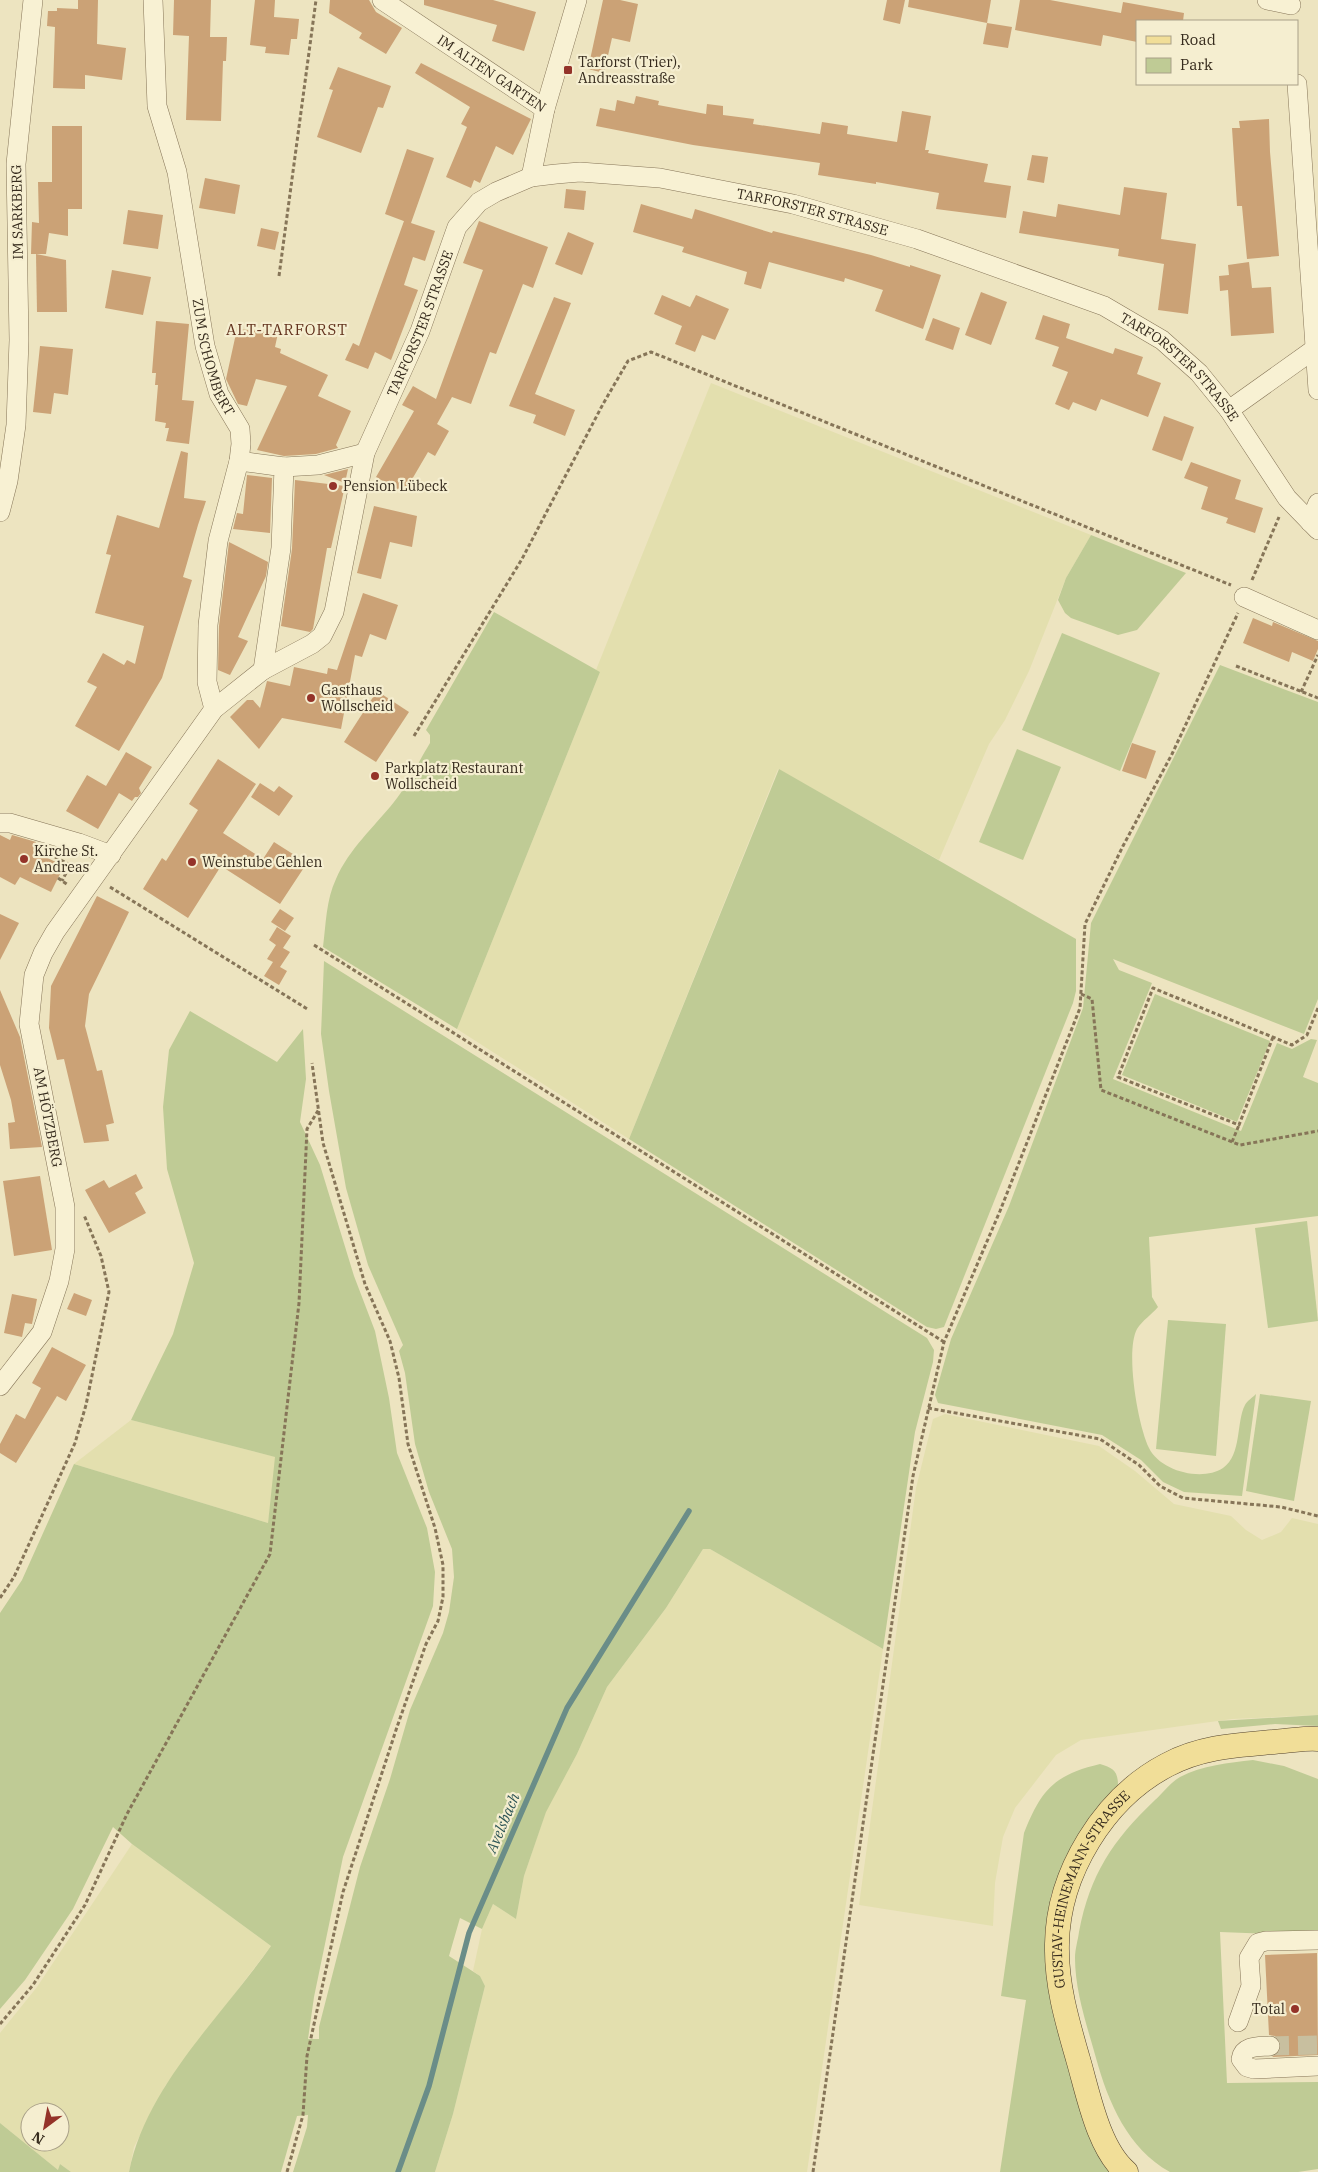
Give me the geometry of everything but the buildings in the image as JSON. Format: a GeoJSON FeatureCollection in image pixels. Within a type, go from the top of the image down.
{"type":"FeatureCollection","features":[{"type":"Feature","properties":{"kind":"main road","name":"GUSTAV-HEINEMANN-STRASSE"},"geometry":{"type":"LineString","coordinates":[[1126,2172],[1114,2158],[1100,2129],[1062,2000],[1057,1966],[1058,1932],[1061,1908],[1070,1879],[1082,1854],[1107,1816],[1133,1789],[1156,1772],[1185,1757],[1222,1746],[1318,1739]]}},
{"type":"Feature","properties":{"kind":"main road","name":"GUSTAV-HEINEMANN-STRASSE"},"geometry":{"type":"LineString","coordinates":[[1283,1742],[1318,1755]]}},
{"type":"Feature","properties":{"kind":"street","name":"IM SARKBERG"},"geometry":{"type":"LineString","coordinates":[[0,512],[8,481],[16,425],[19,340],[16,164],[33,0]]}},
{"type":"Feature","properties":{"kind":"street","name":"ZUM SCHOMBERT"},"geometry":{"type":"LineString","coordinates":[[153,0],[157,106],[177,172],[205,346],[218,394],[240,429],[239,461],[218,541],[208,625],[207,682],[214,709]]}},
{"type":"Feature","properties":{"kind":"street","name":"IM ALTEN GARTEN"},"geometry":{"type":"LineString","coordinates":[[382,0],[544,109],[531,177]]}},
{"type":"Feature","properties":{"kind":"street"},"geometry":{"type":"LineString","coordinates":[[544,109],[578,0]]}},
{"type":"Feature","properties":{"kind":"street"},"geometry":{"type":"LineString","coordinates":[[1267,0],[1291,9]]}},
{"type":"Feature","properties":{"kind":"street"},"geometry":{"type":"LineString","coordinates":[[1297,85],[1318,390]]}},
{"type":"Feature","properties":{"kind":"street","name":"TARFORSTER STRASSE"},"geometry":{"type":"LineString","coordinates":[[203,724],[214,709],[263,670],[312,644],[322,636],[334,612],[365,453],[420,331],[457,227],[480,202],[496,192],[531,177],[580,172],[660,178],[793,204],[917,239],[1104,306],[1162,340],[1199,373],[1229,410],[1287,498],[1314,526]]}},
{"type":"Feature","properties":{"kind":"street"},"geometry":{"type":"LineString","coordinates":[[1229,410],[1316,348]]}},
{"type":"Feature","properties":{"kind":"street"},"geometry":{"type":"LineString","coordinates":[[0,437],[16,425]]}},
{"type":"Feature","properties":{"kind":"street"},"geometry":{"type":"LineString","coordinates":[[239,461],[284,467],[318,465],[365,453]]}},
{"type":"Feature","properties":{"kind":"street"},"geometry":{"type":"LineString","coordinates":[[263,670],[281,548],[284,467]]}},
{"type":"Feature","properties":{"kind":"street"},"geometry":{"type":"LineString","coordinates":[[1314,526],[1318,503]]}},
{"type":"Feature","properties":{"kind":"street"},"geometry":{"type":"LineString","coordinates":[[1246,594],[1318,630]]}},
{"type":"Feature","properties":{"kind":"street","name":"AM HÖTZBERG"},"geometry":{"type":"LineString","coordinates":[[0,1383],[42,1332],[53,1303],[65,1249],[65,1207],[29,1024],[28,1011],[34,975],[43,953],[55,932],[203,724]]}},
{"type":"Feature","properties":{"kind":"street"},"geometry":{"type":"LineString","coordinates":[[0,823],[10,823],[79,843],[110,855]]}},
{"type":"Feature","properties":{"kind":"street"},"geometry":{"type":"LineString","coordinates":[[1238,2022],[1251,1986],[1249,1958],[1258,1943],[1266,1941],[1318,1940]]}},
{"type":"Feature","properties":{"kind":"street"},"geometry":{"type":"LineString","coordinates":[[1270,2046],[1248,2049],[1242,2054],[1241,2059],[1248,2067],[1254,2069],[1318,2066]]}},
{"type":"Feature","properties":{"kind":"path"},"geometry":{"type":"LineString","coordinates":[[278,276],[316,0]]}},
{"type":"Feature","properties":{"kind":"path"},"geometry":{"type":"LineString","coordinates":[[414,736],[522,559],[603,404],[628,361],[651,352],[1246,594]]}},
{"type":"Feature","properties":{"kind":"path"},"geometry":{"type":"LineString","coordinates":[[813,2172],[913,1476],[944,1342],[1000,1211],[1080,1008],[1085,924],[1123,846],[1172,754],[1223,647],[1287,498]]}},
{"type":"Feature","properties":{"kind":"path"},"geometry":{"type":"LineString","coordinates":[[1301,692],[1318,655]]}},
{"type":"Feature","properties":{"kind":"path"},"geometry":{"type":"LineString","coordinates":[[1236,666],[1318,698]]}},
{"type":"Feature","properties":{"kind":"path"},"geometry":{"type":"LineString","coordinates":[[53,856],[70,864],[62,881]]}},
{"type":"Feature","properties":{"kind":"path"},"geometry":{"type":"LineString","coordinates":[[94,878],[309,1010]]}},
{"type":"Feature","properties":{"kind":"path"},"geometry":{"type":"LineString","coordinates":[[314,945],[944,1342]]}},
{"type":"Feature","properties":{"kind":"path"},"geometry":{"type":"LineString","coordinates":[[1239,1125],[1118,1077],[1153,988],[1292,1045],[1307,1035],[1318,1008]]}},
{"type":"Feature","properties":{"kind":"path"},"geometry":{"type":"LineString","coordinates":[[1081,994],[1092,999],[1102,1090],[1240,1145],[1318,1131]]}},
{"type":"Feature","properties":{"kind":"path"},"geometry":{"type":"LineString","coordinates":[[1232,1142],[1273,1037]]}},
{"type":"Feature","properties":{"kind":"path"},"geometry":{"type":"LineString","coordinates":[[287,2172],[303,2115],[307,2056],[343,1892],[394,1735],[426,1644],[438,1621],[443,1597],[443,1566],[435,1528],[408,1444],[399,1378],[392,1350],[365,1284],[323,1143],[312,1064]]}},
{"type":"Feature","properties":{"kind":"path"},"geometry":{"type":"LineString","coordinates":[[0,2024],[33,1985],[85,1905],[127,1814],[270,1554],[299,1303],[306,1129],[319,1109]]}},
{"type":"Feature","properties":{"kind":"path"},"geometry":{"type":"LineString","coordinates":[[0,1598],[14,1577],[76,1443],[86,1405],[109,1292],[101,1256],[85,1215],[65,1207]]}},
{"type":"Feature","properties":{"kind":"path"},"geometry":{"type":"LineString","coordinates":[[928,1408],[1100,1439],[1139,1465],[1160,1486],[1183,1498],[1281,1507],[1318,1516]]}},
{"type":"Feature","properties":{"kind":"shaded area"},"geometry":{"type":"Polygon","coordinates":[[[711,383],[1091,535],[1066,578],[1029,671],[1005,720],[989,744],[939,860],[778,769],[629,1139],[457,1029],[600,672],[596,670],[711,383]]]}},
{"type":"Feature","properties":{"kind":"shaded area"},"geometry":{"type":"Polygon","coordinates":[[[945,1414],[1099,1446],[1135,1471],[1174,1504],[1231,1516],[1246,1530],[1262,1540],[1281,1532],[1292,1518],[1318,1524],[1318,1715],[1232,1719],[1081,1740],[1056,1755],[1015,1808],[1003,1837],[995,1883],[993,1926],[859,1905],[916,1488],[933,1419],[945,1414]]]}},
{"type":"Feature","properties":{"kind":"shaded area"},"geometry":{"type":"Polygon","coordinates":[[[131,1420],[276,1457],[268,1523],[74,1464],[131,1420]]]}},
{"type":"Feature","properties":{"kind":"shaded area"},"geometry":{"type":"Polygon","coordinates":[[[703,1549],[710,1549],[883,1649],[807,2172],[435,2172],[453,2114],[485,1986],[480,1976],[473,1971],[482,1929],[493,1904],[516,1919],[524,1876],[546,1811],[577,1754],[607,1687],[666,1608],[703,1549]]]}},
{"type":"Feature","properties":{"kind":"shaded area"},"geometry":{"type":"Polygon","coordinates":[[[132,1844],[271,1946],[165,2086],[134,2147],[129,2172],[71,2172],[60,2164],[59,2171],[36,2152],[70,2152],[70,2102],[20,2102],[20,2139],[0,2123],[0,2033],[37,1987],[132,1844]]]}},
{"type":"Feature","properties":{"kind":"green space"},"geometry":{"type":"Polygon","coordinates":[[[1091,535],[1186,573],[1137,630],[1118,635],[1071,618],[1065,613],[1058,600],[1066,578],[1091,535]]]}},
{"type":"Feature","properties":{"kind":"green space"},"geometry":{"type":"Polygon","coordinates":[[[494,612],[600,672],[457,1029],[323,947],[330,895],[341,868],[355,848],[399,796],[408,781],[430,743],[430,735],[426,730],[494,612]]]}},
{"type":"Feature","properties":{"kind":"green space"},"geometry":{"type":"Polygon","coordinates":[[[1062,633],[1160,673],[1120,771],[1022,730],[1062,633]]]}},
{"type":"Feature","properties":{"kind":"green space"},"geometry":{"type":"Polygon","coordinates":[[[1220,665],[1318,702],[1318,999],[1304,1034],[1113,959],[1119,970],[1152,983],[1113,1079],[1241,1131],[1277,1043],[1292,1049],[1311,1039],[1317,1040],[1303,1077],[1318,1083],[1318,1216],[1149,1237],[1152,1297],[1158,1307],[1137,1329],[1132,1354],[1134,1388],[1145,1437],[1154,1456],[1162,1463],[1182,1472],[1193,1474],[1214,1472],[1223,1468],[1233,1455],[1242,1412],[1246,1404],[1256,1394],[1242,1496],[1184,1492],[1163,1482],[1141,1460],[1102,1435],[938,1403],[935,1395],[951,1339],[1009,1206],[1083,1008],[1091,923],[1220,665]]]}},
{"type":"Feature","properties":{"kind":"green space"},"geometry":{"type":"Polygon","coordinates":[[[1017,749],[1061,767],[1023,860],[979,842],[1017,749]]]}},
{"type":"Feature","properties":{"kind":"green space"},"geometry":{"type":"Polygon","coordinates":[[[779,769],[1076,939],[1076,991],[1073,1003],[944,1327],[936,1329],[927,1327],[629,1139],[779,769]]]}},
{"type":"Feature","properties":{"kind":"green space"},"geometry":{"type":"Polygon","coordinates":[[[324,961],[927,1338],[934,1350],[933,1362],[915,1432],[883,1649],[710,1549],[703,1549],[666,1608],[607,1687],[577,1754],[546,1812],[524,1876],[516,1919],[493,1904],[482,1929],[460,1918],[449,1956],[480,1976],[485,1986],[453,2114],[435,2172],[293,2172],[307,2127],[308,2115],[297,2116],[281,2172],[129,2172],[138,2140],[151,2110],[168,2081],[271,1946],[132,1844],[113,1827],[73,1909],[25,1980],[0,2009],[0,1613],[22,1580],[74,1464],[268,1523],[275,1457],[131,1420],[173,1334],[194,1263],[167,1169],[163,1107],[169,1050],[190,1011],[277,1062],[303,1029],[306,1079],[300,1122],[320,1165],[354,1276],[375,1331],[389,1398],[397,1453],[427,1528],[435,1572],[433,1606],[343,1857],[314,1997],[308,2039],[319,2039],[319,2027],[360,1867],[390,1779],[410,1710],[443,1633],[449,1612],[454,1577],[452,1549],[429,1492],[415,1444],[405,1373],[399,1351],[403,1345],[368,1265],[346,1188],[321,1034],[324,961]]]}},
{"type":"Feature","properties":{"kind":"green space"},"geometry":{"type":"Polygon","coordinates":[[[1155,994],[1270,1041],[1237,1122],[1122,1075],[1155,994]]]}},
{"type":"Feature","properties":{"kind":"green space"},"geometry":{"type":"Polygon","coordinates":[[[1307,1221],[1318,1321],[1268,1328],[1255,1228],[1307,1221]]]}},
{"type":"Feature","properties":{"kind":"green space"},"geometry":{"type":"Polygon","coordinates":[[[1168,1320],[1226,1324],[1216,1456],[1156,1449],[1168,1320]]]}},
{"type":"Feature","properties":{"kind":"green space"},"geometry":{"type":"Polygon","coordinates":[[[1260,1394],[1311,1401],[1294,1501],[1246,1491],[1260,1394]]]}},
{"type":"Feature","properties":{"kind":"green space"},"geometry":{"type":"Polygon","coordinates":[[[1318,1715],[1318,1726],[1275,1724],[1221,1729],[1218,1721],[1318,1715]]]}},
{"type":"Feature","properties":{"kind":"green space"},"geometry":{"type":"Polygon","coordinates":[[[1253,1760],[1284,1766],[1318,1779],[1318,1936],[1220,1932],[1227,2083],[1318,2082],[1318,2169],[1298,2172],[1170,2172],[1142,2151],[1131,2137],[1122,2123],[1107,2091],[1079,1996],[1075,1955],[1079,1932],[1090,1893],[1105,1859],[1127,1829],[1170,1785],[1180,1777],[1197,1770],[1216,1765],[1253,1760]]]}},
{"type":"Feature","properties":{"kind":"green space"},"geometry":{"type":"Polygon","coordinates":[[[1100,1764],[1116,1773],[1118,1785],[1071,1850],[1051,1895],[1046,1931],[1046,1971],[1113,2172],[1000,2172],[1026,2000],[1001,1996],[1024,1833],[1043,1795],[1051,1786],[1071,1773],[1100,1764]]]}},
{"type":"Feature","properties":{"kind":"green space"},"geometry":{"type":"Polygon","coordinates":[[[0,2123],[20,2139],[20,2152],[36,2152],[58,2170],[60,2164],[71,2172],[0,2172],[0,2123]]]}},
{"type":"Feature","properties":{"kind":"waterway","name":"Avelsbach"},"geometry":{"type":"LineString","coordinates":[[398,2172],[429,2086],[469,1933],[567,1708],[689,1511]]}},
{"type":"Feature","properties":{"kind":"tunnel"},"geometry":{"type":"LineString","coordinates":[[1270,2046],[1318,2045]]}},
{"type":"Feature","properties":{"kind":"place","name":"Tarforst (Trier), Andreasstraße"},"geometry":{"type":"Point","coordinates":[568,70]}},
{"type":"Feature","properties":{"kind":"place","name":"Pension Lübeck"},"geometry":{"type":"Point","coordinates":[333,486]}},
{"type":"Feature","properties":{"kind":"place","name":"Gasthaus Wollscheid"},"geometry":{"type":"Point","coordinates":[311,698]}},
{"type":"Feature","properties":{"kind":"place","name":"Parkplatz Restaurant Wollscheid"},"geometry":{"type":"Point","coordinates":[375,776]}},
{"type":"Feature","properties":{"kind":"place","name":"Kirche St. Andreas"},"geometry":{"type":"Point","coordinates":[24,859]}},
{"type":"Feature","properties":{"kind":"place","name":"Weinstube Gehlen"},"geometry":{"type":"Point","coordinates":[192,862]}},
{"type":"Feature","properties":{"kind":"place","name":"Total"},"geometry":{"type":"Point","coordinates":[1295,2009]}},
{"type":"Feature","properties":{"kind":"district","name":"ALT-TARFORST"},"geometry":{"type":"Point","coordinates":[287,330]}}]}
